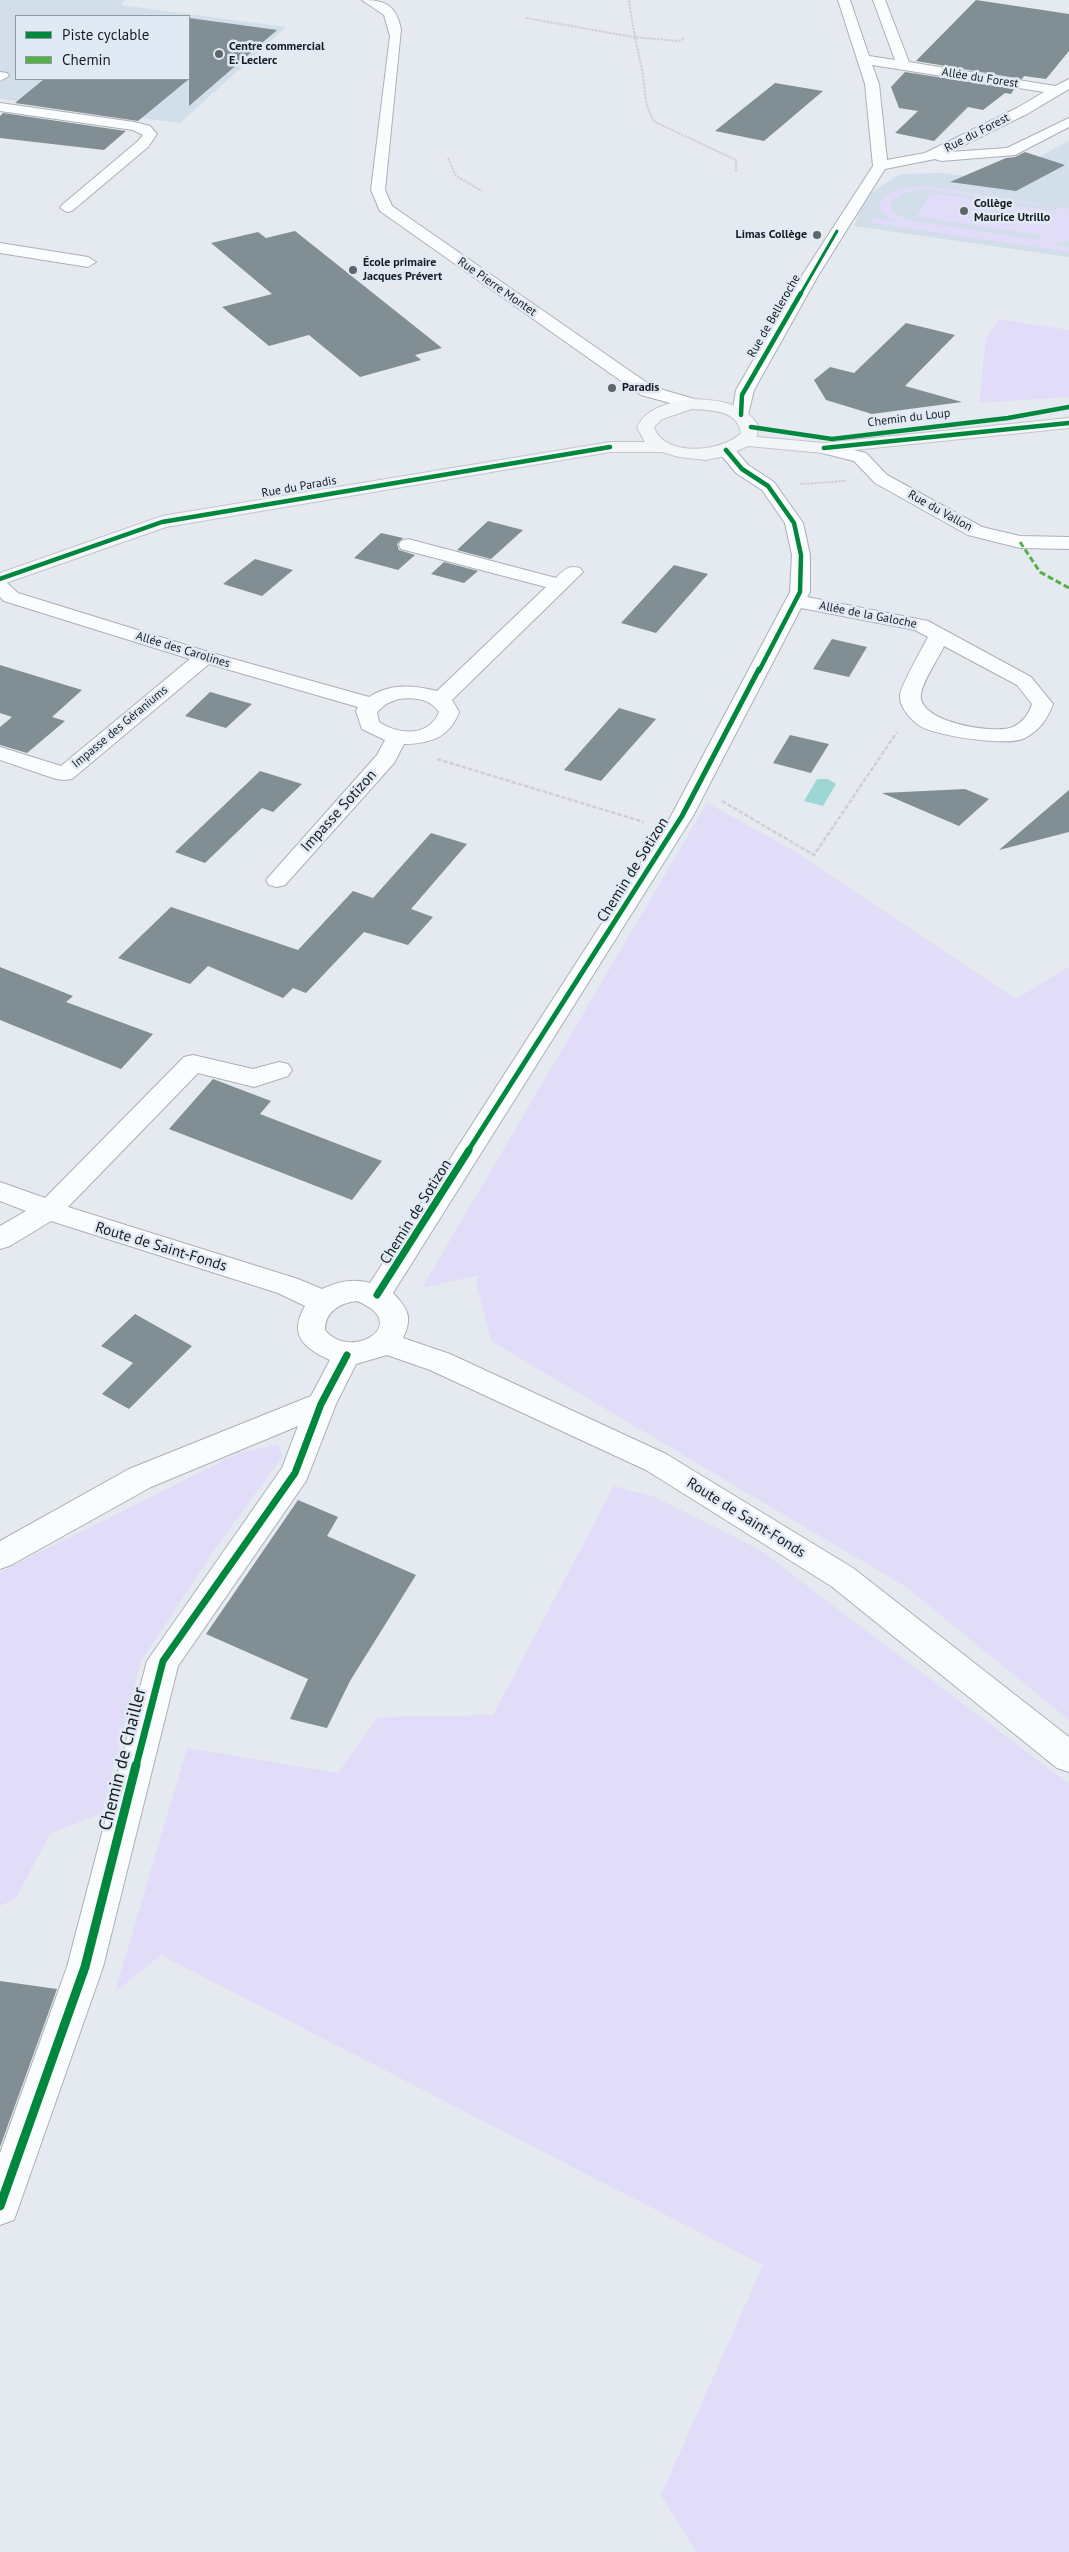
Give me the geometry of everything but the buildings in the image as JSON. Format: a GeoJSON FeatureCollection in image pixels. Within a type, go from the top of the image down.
{"type":"FeatureCollection","features":[{"type":"Feature","properties":{"kind":"main road","name":"Rue du Paradis"},"geometry":{"type":"LineString","coordinates":[[610,447],[678,406],[701,404]]}},
{"type":"Feature","properties":{"kind":"main road"},"geometry":{"type":"LineString","coordinates":[[701,404],[746,428],[824,448],[1069,423]]}},
{"type":"Feature","properties":{"kind":"main road"},"geometry":{"type":"LineString","coordinates":[[651,422],[656,442],[665,447],[687,453],[701,454],[726,450],[746,428]]}},
{"type":"Feature","properties":{"kind":"main road","name":"Rue du Paradis"},"geometry":{"type":"LineString","coordinates":[[0,579],[162,522],[610,447],[665,447]]}},
{"type":"Feature","properties":{"kind":"street","name":"Rue Pierre Montet"},"geometry":{"type":"LineString","coordinates":[[368,0],[380,3],[392,13],[396,36],[378,190],[385,208],[646,391],[701,404]]}},
{"type":"Feature","properties":{"kind":"street"},"geometry":{"type":"LineString","coordinates":[[844,0],[862,59],[872,84],[880,166],[983,166]]}},
{"type":"Feature","properties":{"kind":"street"},"geometry":{"type":"LineString","coordinates":[[879,0],[903,65]]}},
{"type":"Feature","properties":{"kind":"street","name":"Allée du Forest"},"geometry":{"type":"LineString","coordinates":[[862,59],[903,65],[1060,105],[1069,100]]}},
{"type":"Feature","properties":{"kind":"street","name":"Rue du Forest"},"geometry":{"type":"LineString","coordinates":[[880,166],[929,158],[1032,105],[1060,105]]}},
{"type":"Feature","properties":{"kind":"street"},"geometry":{"type":"LineString","coordinates":[[929,158],[1010,152],[1054,129],[1060,105]]}},
{"type":"Feature","properties":{"kind":"street"},"geometry":{"type":"LineString","coordinates":[[0,107],[134,126],[145,129],[150,134],[144,144],[67,208]]}},
{"type":"Feature","properties":{"kind":"street"},"geometry":{"type":"LineString","coordinates":[[982,131],[1006,132],[1054,129]]}},
{"type":"Feature","properties":{"kind":"street"},"geometry":{"type":"LineString","coordinates":[[968,138],[993,140],[1040,137]]}},
{"type":"Feature","properties":{"kind":"street"},"geometry":{"type":"LineString","coordinates":[[951,146],[1027,144]]}},
{"type":"Feature","properties":{"kind":"street","name":"Rue de Belleroche"},"geometry":{"type":"LineString","coordinates":[[746,428],[742,395],[811,274],[880,166]]}},
{"type":"Feature","properties":{"kind":"street"},"geometry":{"type":"LineString","coordinates":[[0,248],[88,262]]}},
{"type":"Feature","properties":{"kind":"street"},"geometry":{"type":"LineString","coordinates":[[646,391],[651,422]]}},
{"type":"Feature","properties":{"kind":"street"},"geometry":{"type":"LineString","coordinates":[[701,404],[742,395]]}},
{"type":"Feature","properties":{"kind":"street","name":"Rue du Vallon"},"geometry":{"type":"LineString","coordinates":[[824,448],[860,457],[882,479],[950,518],[991,536],[1020,542],[1069,543]]}},
{"type":"Feature","properties":{"kind":"street","name":"Chemin de Sotizon"},"geometry":{"type":"LineString","coordinates":[[377,1295],[673,830],[800,592],[800,555],[794,522],[768,486],[742,469],[726,450]]}},
{"type":"Feature","properties":{"kind":"street","name":"Chemin de Sotizon"},"geometry":{"type":"LineString","coordinates":[[687,453],[742,469]]}},
{"type":"Feature","properties":{"kind":"street"},"geometry":{"type":"LineString","coordinates":[[408,545],[566,578],[440,700]]}},
{"type":"Feature","properties":{"kind":"street","name":"Allée des Carolines"},"geometry":{"type":"LineString","coordinates":[[0,587],[11,597],[205,657],[371,704]]}},
{"type":"Feature","properties":{"kind":"street","name":"Allée de la Galoche"},"geometry":{"type":"LineString","coordinates":[[796,601],[921,625],[1024,680],[1043,704],[1037,719],[1017,734],[974,734],[928,722],[913,708]]}},
{"type":"Feature","properties":{"kind":"street"},"geometry":{"type":"LineString","coordinates":[[913,708],[910,695],[939,635]]}},
{"type":"Feature","properties":{"kind":"street","name":"Impasse des Géraniums"},"geometry":{"type":"LineString","coordinates":[[0,753],[64,774],[205,657]]}},
{"type":"Feature","properties":{"kind":"street"},"geometry":{"type":"LineString","coordinates":[[404,692],[417,692],[440,700],[446,706],[448,720],[435,732],[405,738],[386,736],[369,725],[366,711],[371,704],[380,698],[404,692]]}},
{"type":"Feature","properties":{"kind":"street","name":"Impasse Sotizon"},"geometry":{"type":"LineString","coordinates":[[277,880],[405,738]]}},
{"type":"Feature","properties":{"kind":"street"},"geometry":{"type":"LineString","coordinates":[[0,1239],[49,1210],[193,1063],[254,1078],[279,1070]]}},
{"type":"Feature","properties":{"kind":"street","name":"Route de Saint-Fonds"},"geometry":{"type":"LineString","coordinates":[[0,1191],[80,1222],[288,1286],[323,1302]]}},
{"type":"Feature","properties":{"kind":"street"},"geometry":{"type":"LineString","coordinates":[[359,1290],[377,1295],[390,1304],[396,1317],[394,1331],[385,1343],[368,1352],[347,1355],[330,1351],[317,1341],[311,1328],[313,1314],[323,1302],[339,1293],[359,1290]]}},
{"type":"Feature","properties":{"kind":"street","name":"Route de Saint-Fonds"},"geometry":{"type":"LineString","coordinates":[[385,1343],[440,1362],[656,1462],[842,1577],[1069,1757]]}},
{"type":"Feature","properties":{"kind":"street","name":"Chemin de Chailler"},"geometry":{"type":"LineString","coordinates":[[0,2206],[85,1967],[163,1661],[295,1473],[321,1404],[347,1355]]}},
{"type":"Feature","properties":{"kind":"street"},"geometry":{"type":"LineString","coordinates":[[0,1556],[140,1478],[321,1404]]}},
{"type":"Feature","properties":{"kind":"path"},"geometry":{"type":"LineString","coordinates":[[629,0],[633,37],[642,72],[646,111],[655,122],[736,160],[736,172]]}},
{"type":"Feature","properties":{"kind":"path"},"geometry":{"type":"LineString","coordinates":[[526,18],[633,37],[679,41],[685,38]]}},
{"type":"Feature","properties":{"kind":"path"},"geometry":{"type":"LineString","coordinates":[[448,158],[456,176],[482,191]]}},
{"type":"Feature","properties":{"kind":"path"},"geometry":{"type":"LineString","coordinates":[[768,486],[882,479]]}},
{"type":"Feature","properties":{"kind":"path"},"geometry":{"type":"LineString","coordinates":[[698,786],[814,856],[913,708]]}},
{"type":"Feature","properties":{"kind":"path"},"geometry":{"type":"LineString","coordinates":[[405,738],[417,751],[446,763],[673,830]]}},
{"type":"Feature","properties":{"kind":"shaded area"},"geometry":{"type":"Polygon","coordinates":[[[0,0],[125,0],[121,5],[286,27],[180,123],[0,99],[0,0]]]}},
{"type":"Feature","properties":{"kind":"shaded area","name":"Collège Maurice Utrillo"},"geometry":{"type":"Polygon","coordinates":[[[1069,141],[1069,257],[854,226],[866,196],[900,174],[943,173],[996,180],[1069,141]]]}},
{"type":"Feature","properties":{"kind":"shaded area"},"geometry":{"type":"Polygon","coordinates":[[[930,186],[1069,209],[1069,241],[1052,244],[1069,247],[1069,252],[871,223],[874,218],[898,222],[886,216],[879,207],[882,200],[893,191],[930,186]],[[930,190],[913,191],[903,194],[890,204],[892,212],[909,220],[1039,240],[1057,208],[930,190]]]}},
{"type":"Feature","properties":{"kind":"shaded area"},"geometry":{"type":"Polygon","coordinates":[[[931,193],[1054,211],[1042,235],[916,217],[931,193]]]}},
{"type":"Feature","properties":{"kind":"shaded area"},"geometry":{"type":"Polygon","coordinates":[[[1000,319],[1069,330],[1069,397],[979,403],[986,338],[1000,319]]]}},
{"type":"Feature","properties":{"kind":"shaded area"},"geometry":{"type":"Polygon","coordinates":[[[707,803],[796,852],[1016,999],[1069,967],[1069,1720],[906,1587],[491,1341],[476,1282],[480,1275],[422,1288],[707,803]]]}},
{"type":"Feature","properties":{"kind":"shaded area"},"geometry":{"type":"Polygon","coordinates":[[[278,1445],[283,1456],[222,1539],[141,1661],[102,1813],[50,1834],[16,1898],[0,1906],[0,1572],[241,1452],[278,1445]]]}},
{"type":"Feature","properties":{"kind":"shaded area"},"geometry":{"type":"Polygon","coordinates":[[[614,1486],[655,1497],[760,1550],[1069,1784],[1069,2552],[696,2552],[661,2495],[763,2265],[161,1955],[115,1992],[187,1748],[338,1773],[378,1717],[493,1715],[614,1486]]]}},
{"type":"Feature","properties":{"kind":"water"},"geometry":{"type":"Polygon","coordinates":[[[817,779],[828,779],[836,784],[823,806],[804,801],[817,779]]]}},
{"type":"Feature","properties":{"kind":"marked path"},"geometry":{"type":"LineString","coordinates":[[1020,542],[1040,572],[1069,588]]}},
{"type":"Feature","properties":{"kind":"cycle path"},"geometry":{"type":"LineString","coordinates":[[741,415],[742,395],[837,231]]}},
{"type":"Feature","properties":{"kind":"cycle path","name":"Chemin du Loup"},"geometry":{"type":"LineString","coordinates":[[751,427],[832,439],[1008,418],[1069,407]]}},
{"type":"Feature","properties":{"kind":"cycle path"},"geometry":{"type":"LineString","coordinates":[[824,448],[1069,423]]}},
{"type":"Feature","properties":{"kind":"cycle path"},"geometry":{"type":"LineString","coordinates":[[0,579],[162,522],[610,447]]}},
{"type":"Feature","properties":{"kind":"cycle path"},"geometry":{"type":"LineString","coordinates":[[377,1295],[682,816],[800,592],[801,555],[794,523],[768,486],[742,469],[726,450]]}},
{"type":"Feature","properties":{"kind":"cycle path"},"geometry":{"type":"LineString","coordinates":[[0,2206],[85,1967],[163,1661],[295,1473],[321,1404],[347,1355]]}},
{"type":"Feature","properties":{"kind":"place","name":"Centre commercial E. Leclerc"},"geometry":{"type":"Point","coordinates":[219,54]}},
{"type":"Feature","properties":{"kind":"place","name":"Collège Maurice Utrillo"},"geometry":{"type":"Point","coordinates":[964,211]}},
{"type":"Feature","properties":{"kind":"place","name":"Limas Collège"},"geometry":{"type":"Point","coordinates":[817,235]}},
{"type":"Feature","properties":{"kind":"place","name":"École primaire Jacques Prévert"},"geometry":{"type":"Point","coordinates":[353,270]}},
{"type":"Feature","properties":{"kind":"place","name":"Paradis"},"geometry":{"type":"Point","coordinates":[612,388]}}]}
